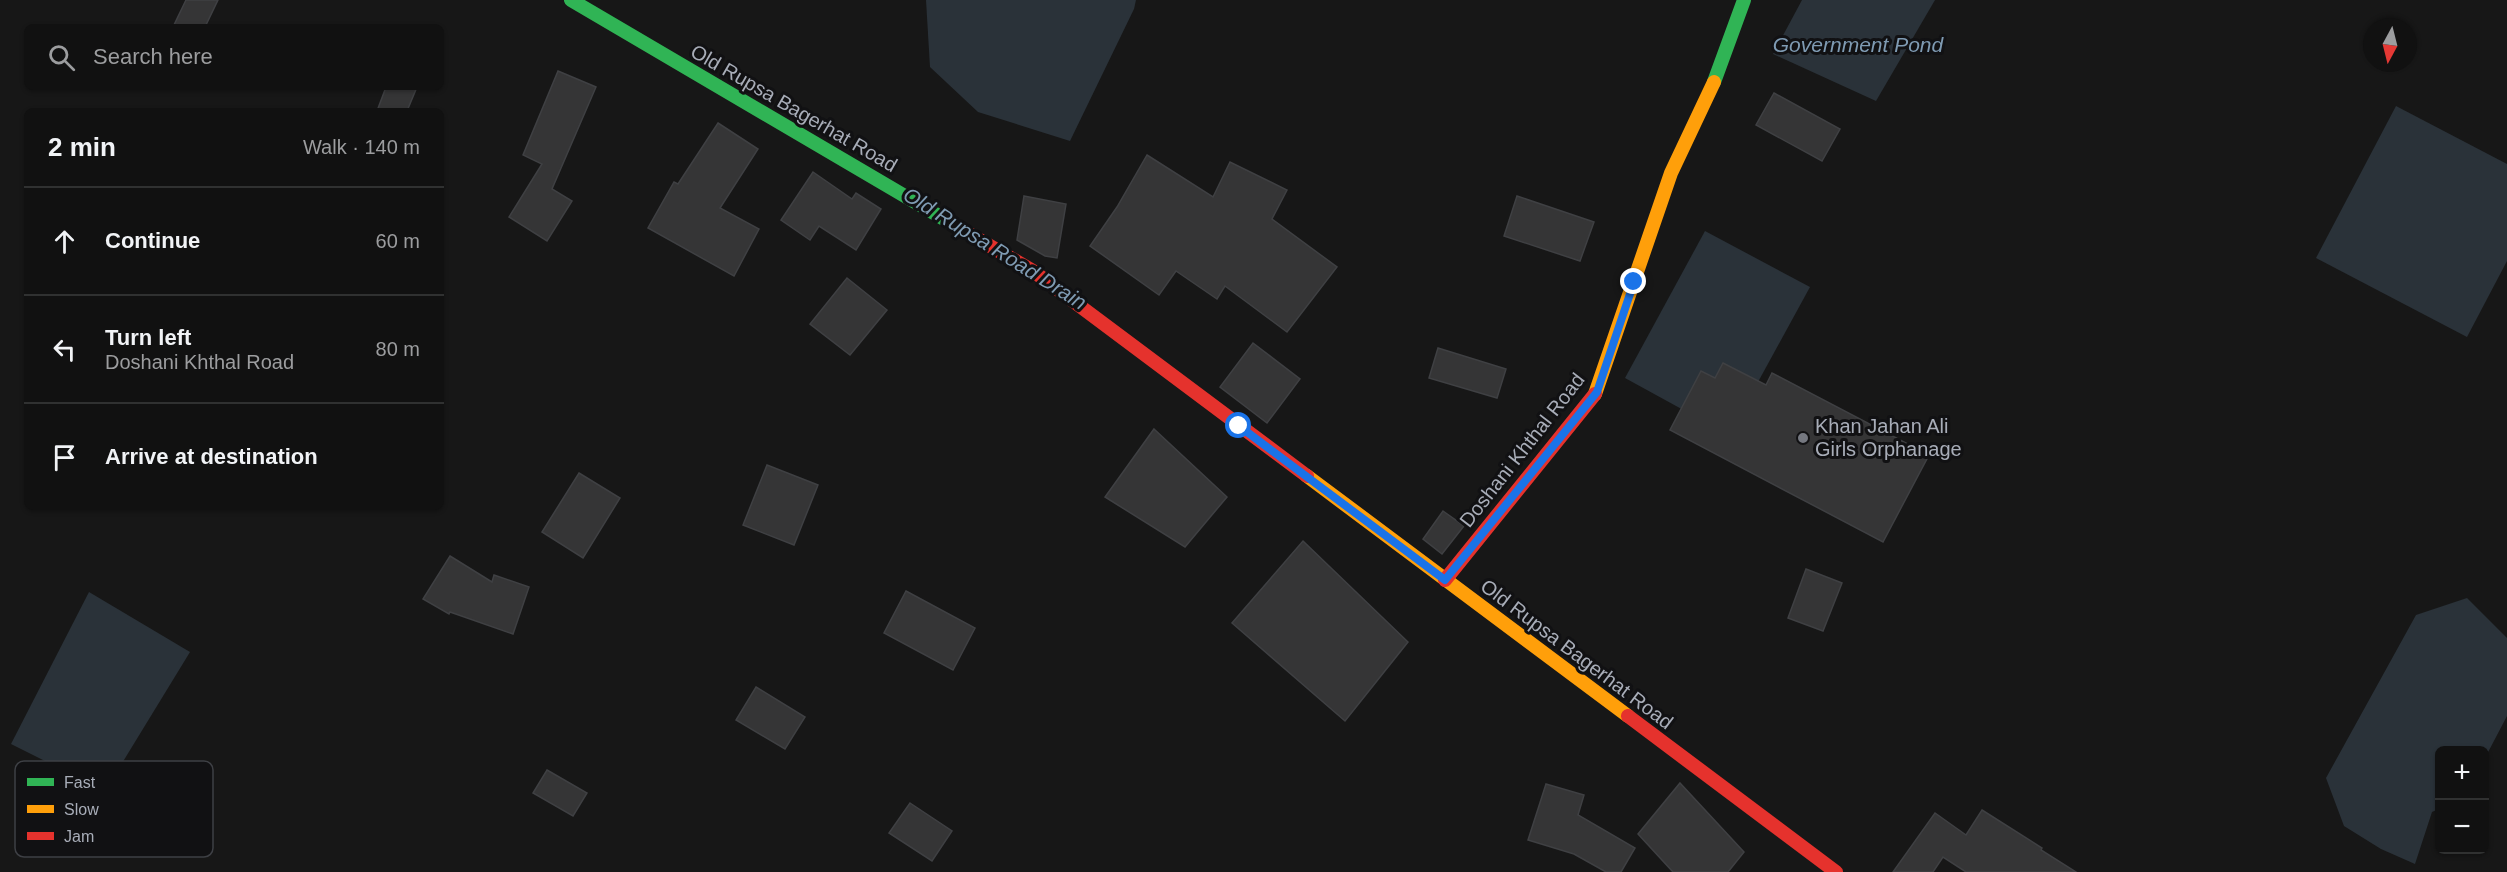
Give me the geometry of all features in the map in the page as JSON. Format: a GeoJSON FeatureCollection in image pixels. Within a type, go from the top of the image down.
{"type":"FeatureCollection","features":[{"type":"Feature","properties":{"kind":"street","name":"Old Rupsa Bagerhat Road"},"geometry":{"type":"LineString","coordinates":[[571,0],[1033,271],[1836,872]]}},
{"type":"Feature","properties":{"kind":"street","name":"Doshani Khthal Road"},"geometry":{"type":"LineString","coordinates":[[1445,580],[1597,392],[1671,173],[1712,89],[1744,0]]}},
{"type":"Feature","properties":{"kind":"water"},"geometry":{"type":"Polygon","coordinates":[[[926,0],[1136,0],[1134,9],[1070,141],[978,112],[930,67],[926,0]]]}},
{"type":"Feature","properties":{"kind":"water","name":"Government Pond"},"geometry":{"type":"Polygon","coordinates":[[[1802,0],[1935,0],[1876,101],[1773,54],[1802,0]]]}},
{"type":"Feature","properties":{"kind":"water"},"geometry":{"type":"Polygon","coordinates":[[[2396,106],[2507,164],[2507,261],[2467,337],[2316,258],[2396,106]]]}},
{"type":"Feature","properties":{"kind":"water"},"geometry":{"type":"Polygon","coordinates":[[[1705,231],[1810,287],[1729,435],[1625,378],[1705,231]]]}},
{"type":"Feature","properties":{"kind":"water"},"geometry":{"type":"Polygon","coordinates":[[[89,592],[190,652],[123,761],[45,761],[11,744],[89,592]]]}},
{"type":"Feature","properties":{"kind":"water"},"geometry":{"type":"Polygon","coordinates":[[[2467,598],[2507,638],[2507,716],[2489,750],[2489,746],[2435,746],[2435,811],[2432,812],[2415,864],[2381,849],[2344,826],[2326,778],[2416,615],[2467,598]]]}},
{"type":"Feature","properties":{"kind":"building"},"geometry":{"type":"Polygon","coordinates":[[[186,0],[218,0],[206,24],[174,24],[186,0]]]}},
{"type":"Feature","properties":{"kind":"building"},"geometry":{"type":"Polygon","coordinates":[[[558,71],[596,87],[552,189],[572,201],[547,241],[509,217],[542,164],[523,155],[558,71]]]}},
{"type":"Feature","properties":{"kind":"building"},"geometry":{"type":"Polygon","coordinates":[[[385,90],[416,90],[408,108],[378,108],[385,90]]]}},
{"type":"Feature","properties":{"kind":"building"},"geometry":{"type":"Polygon","coordinates":[[[1774,93],[1840,129],[1822,161],[1756,125],[1774,93]]]}},
{"type":"Feature","properties":{"kind":"building"},"geometry":{"type":"Polygon","coordinates":[[[718,123],[758,149],[720,208],[759,229],[734,276],[648,228],[674,182],[678,184],[718,123]]]}},
{"type":"Feature","properties":{"kind":"building"},"geometry":{"type":"Polygon","coordinates":[[[1147,155],[1213,197],[1230,162],[1287,190],[1272,219],[1337,267],[1287,332],[1225,286],[1217,299],[1176,271],[1159,295],[1090,246],[1117,207],[1147,155]]]}},
{"type":"Feature","properties":{"kind":"building"},"geometry":{"type":"Polygon","coordinates":[[[813,172],[852,199],[856,193],[881,209],[856,250],[819,226],[810,240],[781,220],[813,172]]]}},
{"type":"Feature","properties":{"kind":"building"},"geometry":{"type":"Polygon","coordinates":[[[1024,196],[1066,204],[1057,258],[1045,256],[1017,240],[1024,196]]]}},
{"type":"Feature","properties":{"kind":"building"},"geometry":{"type":"Polygon","coordinates":[[[1517,196],[1594,222],[1580,261],[1504,236],[1517,196]]]}},
{"type":"Feature","properties":{"kind":"building"},"geometry":{"type":"Polygon","coordinates":[[[847,278],[887,310],[850,355],[810,324],[847,278]]]}},
{"type":"Feature","properties":{"kind":"building"},"geometry":{"type":"Polygon","coordinates":[[[1253,343],[1300,379],[1267,423],[1220,387],[1253,343]]]}},
{"type":"Feature","properties":{"kind":"building"},"geometry":{"type":"Polygon","coordinates":[[[1438,348],[1506,369],[1497,398],[1429,378],[1438,348]]]}},
{"type":"Feature","properties":{"kind":"building","name":"Khan Jahan Ali Girls Orphanage"},"geometry":{"type":"Polygon","coordinates":[[[1723,363],[1766,385],[1772,373],[1929,455],[1883,542],[1670,430],[1701,371],[1715,378],[1723,363]]]}},
{"type":"Feature","properties":{"kind":"building"},"geometry":{"type":"Polygon","coordinates":[[[1154,429],[1227,497],[1185,547],[1105,497],[1154,429]]]}},
{"type":"Feature","properties":{"kind":"building"},"geometry":{"type":"Polygon","coordinates":[[[767,465],[818,485],[794,545],[743,525],[767,465]]]}},
{"type":"Feature","properties":{"kind":"building"},"geometry":{"type":"Polygon","coordinates":[[[579,473],[620,498],[583,558],[542,532],[579,473]]]}},
{"type":"Feature","properties":{"kind":"building"},"geometry":{"type":"Polygon","coordinates":[[[1443,511],[1464,526],[1442,554],[1423,539],[1443,511]]]}},
{"type":"Feature","properties":{"kind":"building"},"geometry":{"type":"Polygon","coordinates":[[[1303,541],[1408,642],[1345,721],[1232,623],[1303,541]]]}},
{"type":"Feature","properties":{"kind":"building"},"geometry":{"type":"Polygon","coordinates":[[[450,556],[492,582],[494,575],[529,587],[513,634],[450,612],[449,614],[423,599],[450,556]]]}},
{"type":"Feature","properties":{"kind":"building"},"geometry":{"type":"Polygon","coordinates":[[[1806,569],[1842,583],[1823,631],[1788,618],[1806,569]]]}},
{"type":"Feature","properties":{"kind":"building"},"geometry":{"type":"Polygon","coordinates":[[[906,591],[975,628],[953,670],[884,633],[906,591]]]}},
{"type":"Feature","properties":{"kind":"building"},"geometry":{"type":"Polygon","coordinates":[[[756,687],[805,717],[785,749],[736,720],[756,687]]]}},
{"type":"Feature","properties":{"kind":"building"},"geometry":{"type":"Polygon","coordinates":[[[547,770],[587,793],[573,816],[533,793],[547,770]]]}},
{"type":"Feature","properties":{"kind":"building"},"geometry":{"type":"Polygon","coordinates":[[[1680,783],[1744,852],[1728,872],[1673,872],[1638,834],[1680,783]]]}},
{"type":"Feature","properties":{"kind":"building"},"geometry":{"type":"Polygon","coordinates":[[[1546,784],[1584,795],[1578,815],[1635,848],[1621,872],[1606,872],[1574,854],[1528,840],[1546,784]]]}},
{"type":"Feature","properties":{"kind":"building"},"geometry":{"type":"Polygon","coordinates":[[[910,803],[952,831],[932,861],[889,833],[910,803]]]}},
{"type":"Feature","properties":{"kind":"building"},"geometry":{"type":"Polygon","coordinates":[[[1982,810],[2076,872],[1966,872],[1943,857],[1933,872],[1893,872],[1935,813],[1966,835],[1982,810]]]}},
{"type":"Feature","properties":{"kind":"traffic: fast"},"geometry":{"type":"LineString","coordinates":[[571,0],[961,229]]}},
{"type":"Feature","properties":{"kind":"traffic: fast"},"geometry":{"type":"LineString","coordinates":[[1714,82],[1744,0]]}},
{"type":"Feature","properties":{"kind":"traffic: slow"},"geometry":{"type":"LineString","coordinates":[[1595,394],[1671,173],[1714,82]]}},
{"type":"Feature","properties":{"kind":"traffic: slow"},"geometry":{"type":"LineString","coordinates":[[1307,476],[1628,716]]}},
{"type":"Feature","properties":{"kind":"traffic: jam"},"geometry":{"type":"LineString","coordinates":[[961,229],[1033,271],[1307,476]]}},
{"type":"Feature","properties":{"kind":"traffic: jam"},"geometry":{"type":"LineString","coordinates":[[1445,580],[1595,394]]}},
{"type":"Feature","properties":{"kind":"traffic: jam"},"geometry":{"type":"LineString","coordinates":[[1628,716],[1836,872]]}},
{"type":"Feature","properties":{"kind":"place","name":"Khan Jahan Ali Girls Orphanage"},"geometry":{"type":"Point","coordinates":[1803,438]}},
{"type":"Feature","properties":{"kind":"route"},"geometry":{"type":"LineString","coordinates":[[1239,426],[1445,580],[1597,392],[1634,282]]}},
{"type":"Feature","properties":{"kind":"water label","name":"Old Rupsa Road Drain"},"geometry":{"type":"Point","coordinates":[995,248]}}]}
